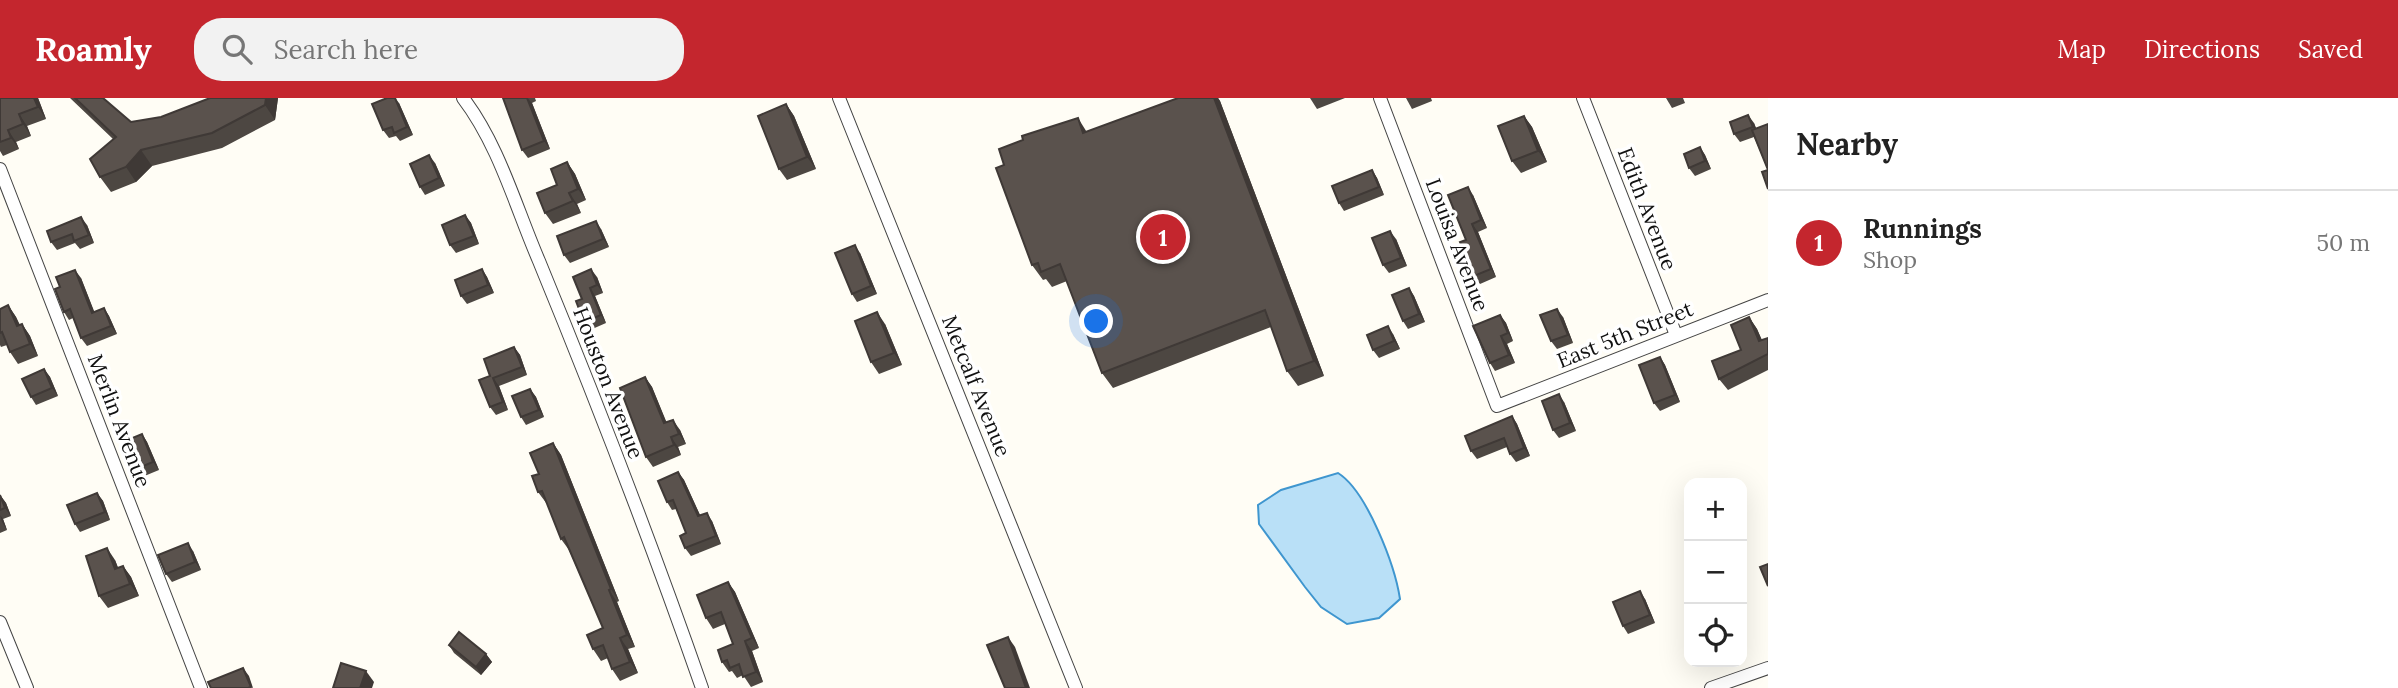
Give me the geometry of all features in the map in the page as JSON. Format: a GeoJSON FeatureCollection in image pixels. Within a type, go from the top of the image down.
{"type":"FeatureCollection","features":[{"type":"Feature","properties":{"kind":"street","name":"Houston Avenue"},"geometry":{"type":"LineString","coordinates":[[463,98],[490,144],[564,323],[666,585],[702,688]]}},
{"type":"Feature","properties":{"kind":"street","name":"Metcalf Avenue"},"geometry":{"type":"LineString","coordinates":[[839,98],[1076,688]]}},
{"type":"Feature","properties":{"kind":"street","name":"Louisa Avenue"},"geometry":{"type":"LineString","coordinates":[[1380,98],[1497,406]]}},
{"type":"Feature","properties":{"kind":"street","name":"Edith Avenue"},"geometry":{"type":"LineString","coordinates":[[1583,98],[1676,335]]}},
{"type":"Feature","properties":{"kind":"street","name":"Merlin Avenue"},"geometry":{"type":"LineString","coordinates":[[0,169],[201,688]]}},
{"type":"Feature","properties":{"kind":"street","name":"East 5th Street"},"geometry":{"type":"LineString","coordinates":[[1497,406],[1768,300]]}},
{"type":"Feature","properties":{"kind":"street"},"geometry":{"type":"LineString","coordinates":[[0,622],[27,688]]}},
{"type":"Feature","properties":{"kind":"street"},"geometry":{"type":"LineString","coordinates":[[1711,688],[1768,668]]}},
{"type":"Feature","properties":{"kind":"water"},"geometry":{"type":"Polygon","coordinates":[[[1338,473],[1359,496],[1378,530],[1400,599],[1379,618],[1347,624],[1321,607],[1259,524],[1258,505],[1281,490],[1338,473]]]}},
{"type":"Feature","properties":{"kind":"building"},"geometry":{"type":"Polygon","coordinates":[[[0,98],[34,98],[38,107],[19,114],[23,124],[8,130],[11,138],[0,142],[0,98]]]}},
{"type":"Feature","properties":{"kind":"building"},"geometry":{"type":"Polygon","coordinates":[[[75,98],[103,98],[131,122],[161,117],[210,98],[266,98],[265,105],[212,133],[141,150],[126,167],[100,177],[90,159],[116,137],[75,98]]]}},
{"type":"Feature","properties":{"kind":"building"},"geometry":{"type":"Polygon","coordinates":[[[395,98],[407,127],[394,133],[392,127],[383,130],[372,104],[395,98]]]}},
{"type":"Feature","properties":{"kind":"building"},"geometry":{"type":"Polygon","coordinates":[[[503,98],[527,98],[544,141],[522,150],[503,98]]]}},
{"type":"Feature","properties":{"kind":"building"},"geometry":{"type":"Polygon","coordinates":[[[1178,98],[1214,98],[1314,361],[1287,371],[1265,310],[1102,373],[1060,264],[1041,272],[1038,263],[1032,265],[996,168],[1004,165],[999,149],[1023,140],[1022,136],[1078,118],[1083,133],[1178,98]]]}},
{"type":"Feature","properties":{"kind":"building"},"geometry":{"type":"Polygon","coordinates":[[[786,104],[807,157],[779,169],[758,116],[786,104]]]}},
{"type":"Feature","properties":{"kind":"building"},"geometry":{"type":"Polygon","coordinates":[[[1748,115],[1753,127],[1734,134],[1730,122],[1748,115]]]}},
{"type":"Feature","properties":{"kind":"building"},"geometry":{"type":"Polygon","coordinates":[[[1524,116],[1538,151],[1512,161],[1498,126],[1524,116]]]}},
{"type":"Feature","properties":{"kind":"building"},"geometry":{"type":"Polygon","coordinates":[[[1768,124],[1768,170],[1752,130],[1768,124]]]}},
{"type":"Feature","properties":{"kind":"building"},"geometry":{"type":"Polygon","coordinates":[[[1700,147],[1705,161],[1689,168],[1684,154],[1700,147]]]}},
{"type":"Feature","properties":{"kind":"building"},"geometry":{"type":"Polygon","coordinates":[[[429,155],[439,178],[420,187],[410,164],[429,155]]]}},
{"type":"Feature","properties":{"kind":"building"},"geometry":{"type":"Polygon","coordinates":[[[567,162],[578,189],[569,193],[573,201],[545,213],[537,193],[557,185],[551,169],[567,162]]]}},
{"type":"Feature","properties":{"kind":"building"},"geometry":{"type":"Polygon","coordinates":[[[1372,170],[1379,187],[1339,203],[1332,186],[1372,170]]]}},
{"type":"Feature","properties":{"kind":"building"},"geometry":{"type":"Polygon","coordinates":[[[1768,170],[1768,189],[1762,172],[1768,170]]]}},
{"type":"Feature","properties":{"kind":"building"},"geometry":{"type":"Polygon","coordinates":[[[1468,187],[1481,220],[1472,224],[1491,269],[1474,276],[1460,242],[1466,240],[1448,195],[1468,187]]]}},
{"type":"Feature","properties":{"kind":"building"},"geometry":{"type":"Polygon","coordinates":[[[465,215],[474,236],[450,245],[442,225],[465,215]]]}},
{"type":"Feature","properties":{"kind":"building"},"geometry":{"type":"Polygon","coordinates":[[[81,217],[89,235],[74,241],[72,234],[51,242],[47,231],[81,217]]]}},
{"type":"Feature","properties":{"kind":"building"},"geometry":{"type":"Polygon","coordinates":[[[596,221],[603,239],[564,255],[557,236],[596,221]]]}},
{"type":"Feature","properties":{"kind":"building"},"geometry":{"type":"Polygon","coordinates":[[[1390,231],[1401,258],[1383,265],[1372,238],[1390,231]]]}},
{"type":"Feature","properties":{"kind":"building"},"geometry":{"type":"Polygon","coordinates":[[[855,245],[871,286],[852,294],[835,253],[855,245]]]}},
{"type":"Feature","properties":{"kind":"building"},"geometry":{"type":"Polygon","coordinates":[[[482,269],[488,285],[461,296],[455,280],[482,269]]]}},
{"type":"Feature","properties":{"kind":"building"},"geometry":{"type":"Polygon","coordinates":[[[591,269],[597,285],[590,288],[601,315],[584,322],[576,301],[582,299],[573,277],[591,269]]]}},
{"type":"Feature","properties":{"kind":"building"},"geometry":{"type":"Polygon","coordinates":[[[75,270],[92,313],[104,308],[111,326],[81,338],[70,309],[64,312],[55,289],[60,287],[56,277],[75,270]]]}},
{"type":"Feature","properties":{"kind":"building"},"geometry":{"type":"Polygon","coordinates":[[[1409,288],[1419,314],[1403,321],[1392,295],[1409,288]]]}},
{"type":"Feature","properties":{"kind":"building"},"geometry":{"type":"Polygon","coordinates":[[[8,305],[17,326],[22,324],[30,344],[10,352],[2,332],[0,333],[0,309],[8,305]]]}},
{"type":"Feature","properties":{"kind":"building"},"geometry":{"type":"Polygon","coordinates":[[[1557,309],[1568,335],[1551,341],[1540,315],[1557,309]]]}},
{"type":"Feature","properties":{"kind":"building"},"geometry":{"type":"Polygon","coordinates":[[[877,312],[894,353],[871,362],[855,321],[877,312]]]}},
{"type":"Feature","properties":{"kind":"building"},"geometry":{"type":"Polygon","coordinates":[[[1500,315],[1508,333],[1501,336],[1509,355],[1490,363],[1473,326],[1500,315]]]}},
{"type":"Feature","properties":{"kind":"building"},"geometry":{"type":"Polygon","coordinates":[[[1749,317],[1759,341],[1768,338],[1768,354],[1719,379],[1712,361],[1741,350],[1731,325],[1749,317]]]}},
{"type":"Feature","properties":{"kind":"building"},"geometry":{"type":"Polygon","coordinates":[[[1388,326],[1394,341],[1373,350],[1367,335],[1388,326]]]}},
{"type":"Feature","properties":{"kind":"building"},"geometry":{"type":"Polygon","coordinates":[[[514,347],[522,367],[493,378],[503,402],[490,407],[479,380],[490,376],[484,359],[514,347]]]}},
{"type":"Feature","properties":{"kind":"building"},"geometry":{"type":"Polygon","coordinates":[[[1660,357],[1675,395],[1654,403],[1639,365],[1660,357]]]}},
{"type":"Feature","properties":{"kind":"building"},"geometry":{"type":"Polygon","coordinates":[[[44,369],[52,388],[31,397],[22,379],[44,369]]]}},
{"type":"Feature","properties":{"kind":"building"},"geometry":{"type":"Polygon","coordinates":[[[645,377],[664,423],[673,420],[679,434],[671,437],[674,445],[646,457],[620,388],[645,377]]]}},
{"type":"Feature","properties":{"kind":"building"},"geometry":{"type":"Polygon","coordinates":[[[530,389],[539,410],[521,417],[512,396],[530,389]]]}},
{"type":"Feature","properties":{"kind":"building"},"geometry":{"type":"Polygon","coordinates":[[[1559,394],[1570,423],[1553,430],[1542,401],[1559,394]]]}},
{"type":"Feature","properties":{"kind":"building"},"geometry":{"type":"Polygon","coordinates":[[[1512,416],[1524,448],[1510,454],[1504,438],[1471,451],[1465,436],[1512,416]]]}},
{"type":"Feature","properties":{"kind":"building"},"geometry":{"type":"Polygon","coordinates":[[[142,434],[153,462],[136,469],[125,441],[142,434]]]}},
{"type":"Feature","properties":{"kind":"building"},"geometry":{"type":"Polygon","coordinates":[[[553,443],[627,635],[620,638],[630,662],[612,669],[603,645],[593,649],[587,635],[603,628],[564,537],[561,539],[542,491],[538,492],[532,476],[539,474],[530,453],[553,443]]]}},
{"type":"Feature","properties":{"kind":"building"},"geometry":{"type":"Polygon","coordinates":[[[678,472],[698,516],[707,513],[716,536],[685,548],[680,536],[686,533],[673,500],[667,502],[658,481],[678,472]]]}},
{"type":"Feature","properties":{"kind":"building"},"geometry":{"type":"Polygon","coordinates":[[[97,493],[105,512],[75,524],[67,505],[97,493]]]}},
{"type":"Feature","properties":{"kind":"building"},"geometry":{"type":"Polygon","coordinates":[[[0,495],[5,508],[0,510],[0,495]]]}},
{"type":"Feature","properties":{"kind":"building"},"geometry":{"type":"Polygon","coordinates":[[[188,543],[195,562],[166,574],[158,555],[188,543]]]}},
{"type":"Feature","properties":{"kind":"building"},"geometry":{"type":"Polygon","coordinates":[[[107,548],[115,569],[123,566],[130,584],[99,596],[86,556],[107,548]]]}},
{"type":"Feature","properties":{"kind":"building"},"geometry":{"type":"Polygon","coordinates":[[[1768,564],[1768,586],[1760,567],[1768,564]]]}},
{"type":"Feature","properties":{"kind":"building"},"geometry":{"type":"Polygon","coordinates":[[[728,582],[752,638],[745,641],[756,672],[743,677],[739,664],[730,668],[727,660],[722,662],[718,650],[733,644],[721,612],[706,618],[697,595],[728,582]]]}},
{"type":"Feature","properties":{"kind":"building"},"geometry":{"type":"Polygon","coordinates":[[[1640,591],[1650,615],[1623,626],[1613,602],[1640,591]]]}},
{"type":"Feature","properties":{"kind":"building"},"geometry":{"type":"Polygon","coordinates":[[[459,632],[486,654],[476,667],[449,645],[459,632]]]}},
{"type":"Feature","properties":{"kind":"building"},"geometry":{"type":"Polygon","coordinates":[[[1008,637],[1026,688],[1005,688],[987,645],[1008,637]]]}},
{"type":"Feature","properties":{"kind":"building"},"geometry":{"type":"Polygon","coordinates":[[[341,663],[366,671],[360,688],[333,688],[341,663]]]}},
{"type":"Feature","properties":{"kind":"building"},"geometry":{"type":"Polygon","coordinates":[[[243,668],[251,687],[211,688],[208,682],[243,668]]]}},
{"type":"Feature","properties":{"kind":"place","name":"Runnings"},"geometry":{"type":"Point","coordinates":[1163,237]}}]}
